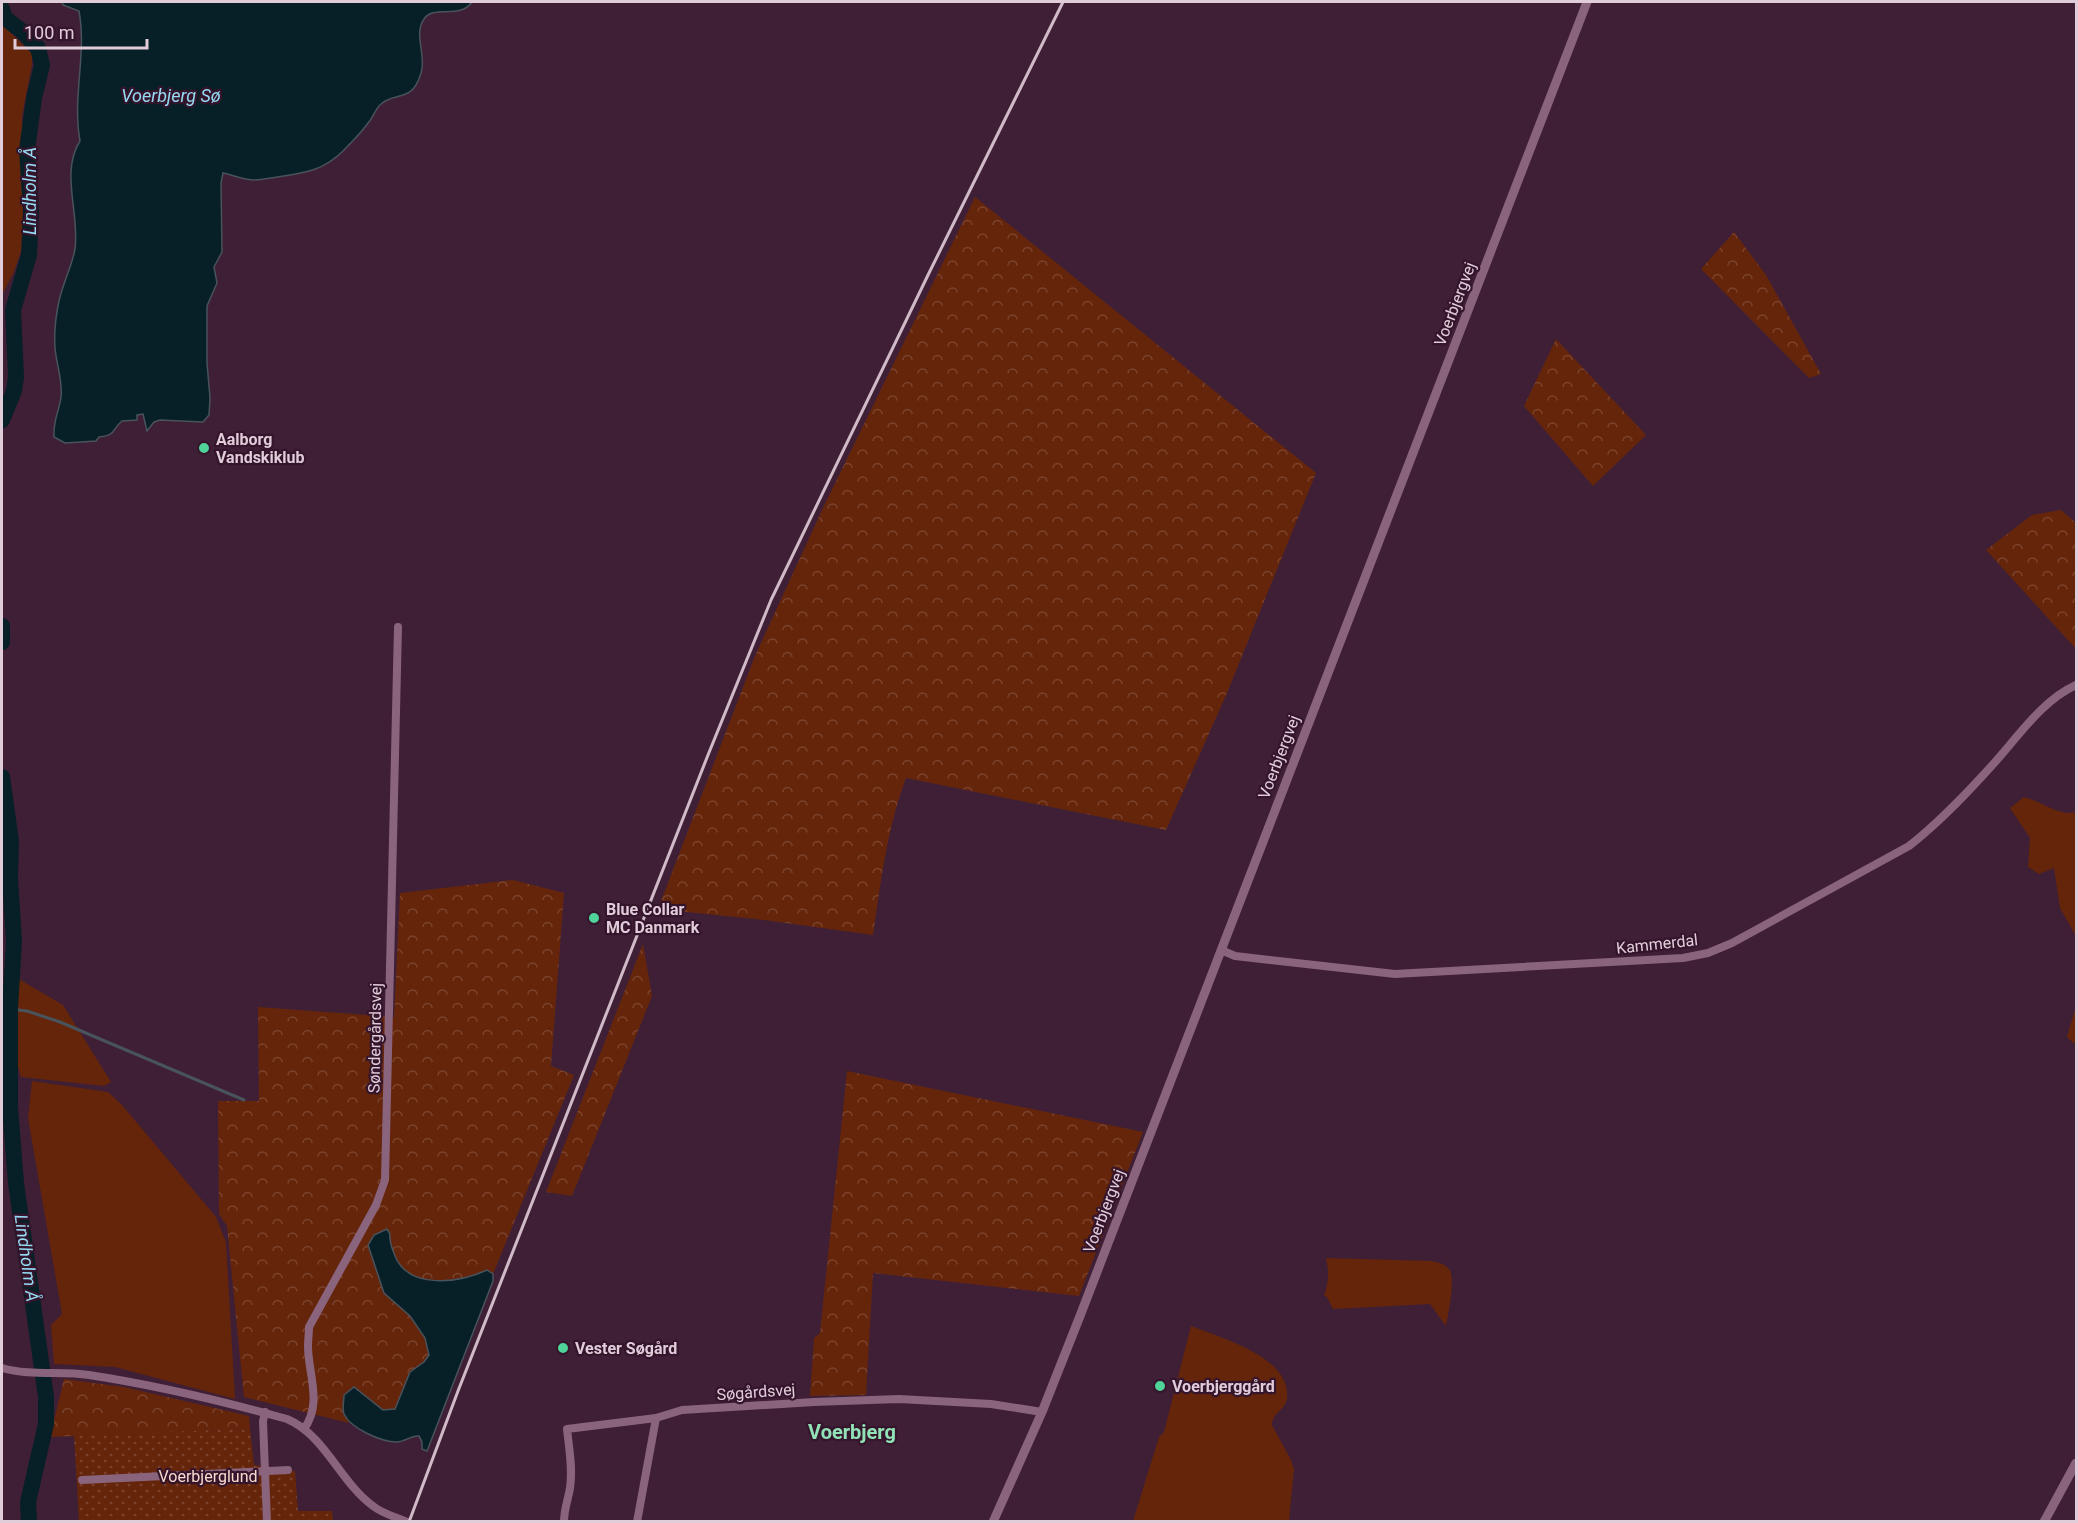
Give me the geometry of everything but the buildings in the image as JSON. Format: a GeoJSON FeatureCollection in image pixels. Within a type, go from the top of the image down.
{"type":"FeatureCollection","features":[{"type":"Feature","properties":{"kind":"street","name":"Voerbjergvej"},"geometry":{"type":"LineString","coordinates":[[993,1521],[1042,1412],[1587,2]]}},
{"type":"Feature","properties":{"kind":"street","name":"Søndergårdsvej"},"geometry":{"type":"LineString","coordinates":[[304,1428],[313,1411],[314,1401],[308,1347],[309,1327],[376,1205],[385,1180],[398,627]]}},
{"type":"Feature","properties":{"kind":"street","name":"Kammerdal"},"geometry":{"type":"LineString","coordinates":[[1221,950],[1235,956],[1395,974],[1683,958],[1708,953],[1909,846],[1934,826],[1994,764],[2048,702],[2076,685]]}},
{"type":"Feature","properties":{"kind":"street"},"geometry":{"type":"LineString","coordinates":[[2,1368],[32,1373],[95,1376],[146,1385],[287,1419],[304,1428],[362,1497],[374,1507],[407,1521]]}},
{"type":"Feature","properties":{"kind":"street","name":"Søgårdsvej"},"geometry":{"type":"LineString","coordinates":[[564,1521],[571,1466],[567,1429],[656,1418],[682,1410],[814,1402],[899,1399],[992,1404],[1042,1412]]}},
{"type":"Feature","properties":{"kind":"street"},"geometry":{"type":"LineString","coordinates":[[265,1412],[263,1421],[267,1521]]}},
{"type":"Feature","properties":{"kind":"street"},"geometry":{"type":"LineString","coordinates":[[637,1521],[656,1418]]}},
{"type":"Feature","properties":{"kind":"street"},"geometry":{"type":"LineString","coordinates":[[2044,1521],[2076,1463]]}},
{"type":"Feature","properties":{"kind":"street"},"geometry":{"type":"LineString","coordinates":[[82,1480],[288,1470]]}},
{"type":"Feature","properties":{"kind":"green space"},"geometry":{"type":"Polygon","coordinates":[[[2,24],[32,54],[32,64],[22,116],[25,240],[13,274],[2,295],[2,24]]]}},
{"type":"Feature","properties":{"kind":"green space"},"geometry":{"type":"Polygon","coordinates":[[[975,197],[1316,473],[1227,693],[1166,830],[906,778],[889,836],[873,935],[764,920],[658,909],[755,656],[822,510],[975,197]]]}},
{"type":"Feature","properties":{"kind":"green space"},"geometry":{"type":"Polygon","coordinates":[[[1734,232],[1766,275],[1821,374],[1809,378],[1701,269],[1734,232]]]}},
{"type":"Feature","properties":{"kind":"green space"},"geometry":{"type":"Polygon","coordinates":[[[1556,339],[1646,435],[1593,486],[1524,406],[1556,339]]]}},
{"type":"Feature","properties":{"kind":"green space"},"geometry":{"type":"Polygon","coordinates":[[[2061,510],[2076,523],[2076,649],[1986,550],[2032,515],[2061,510]]]}},
{"type":"Feature","properties":{"kind":"green space"},"geometry":{"type":"Polygon","coordinates":[[[2024,797],[2057,811],[2076,812],[2076,936],[2060,908],[2054,868],[2039,874],[2028,867],[2030,838],[2010,808],[2024,797]]]}},
{"type":"Feature","properties":{"kind":"green space"},"geometry":{"type":"Polygon","coordinates":[[[513,880],[564,893],[551,1066],[574,1075],[493,1274],[487,1270],[476,1275],[449,1280],[423,1279],[402,1267],[395,1256],[390,1234],[368,1245],[384,1293],[410,1316],[425,1338],[430,1355],[409,1373],[395,1409],[383,1410],[354,1387],[343,1412],[349,1423],[244,1397],[227,1226],[219,1214],[218,1101],[259,1101],[258,1007],[394,1017],[400,893],[513,880]]]}},
{"type":"Feature","properties":{"kind":"green space"},"geometry":{"type":"Polygon","coordinates":[[[643,944],[652,996],[572,1196],[546,1192],[643,944]]]}},
{"type":"Feature","properties":{"kind":"green space"},"geometry":{"type":"Polygon","coordinates":[[[17,978],[63,1005],[111,1082],[104,1086],[21,1077],[15,1057],[17,978]]]}},
{"type":"Feature","properties":{"kind":"green space"},"geometry":{"type":"Polygon","coordinates":[[[2076,1006],[2076,1045],[2067,1037],[2076,1006]]]}},
{"type":"Feature","properties":{"kind":"green space"},"geometry":{"type":"Polygon","coordinates":[[[847,1071],[1143,1132],[1079,1296],[873,1273],[866,1395],[810,1396],[814,1338],[820,1333],[847,1071]]]}},
{"type":"Feature","properties":{"kind":"green space"},"geometry":{"type":"Polygon","coordinates":[[[32,1081],[108,1092],[122,1105],[216,1217],[226,1242],[235,1399],[115,1367],[54,1364],[51,1325],[62,1314],[28,1118],[32,1081]]]}},
{"type":"Feature","properties":{"kind":"green space"},"geometry":{"type":"Polygon","coordinates":[[[1326,1258],[1432,1261],[1443,1265],[1449,1269],[1452,1280],[1446,1326],[1430,1304],[1333,1309],[1324,1295],[1328,1277],[1326,1258]]]}},
{"type":"Feature","properties":{"kind":"green space"},"geometry":{"type":"Polygon","coordinates":[[[1191,1326],[1252,1351],[1278,1371],[1285,1384],[1286,1402],[1274,1417],[1272,1425],[1294,1469],[1289,1521],[1133,1521],[1159,1437],[1164,1432],[1191,1326]]]}},
{"type":"Feature","properties":{"kind":"green space"},"geometry":{"type":"Polygon","coordinates":[[[64,1379],[124,1387],[249,1416],[250,1429],[50,1437],[64,1379]]]}},
{"type":"Feature","properties":{"kind":"green space","name":"Voerbjerglund"},"geometry":{"type":"Polygon","coordinates":[[[250,1429],[254,1465],[295,1471],[298,1511],[332,1511],[333,1521],[79,1521],[74,1435],[250,1429]]]}},
{"type":"Feature","properties":{"kind":"water","name":"Voerbjerg Sø"},"geometry":{"type":"Polygon","coordinates":[[[62,2],[472,2],[461,10],[434,13],[424,19],[420,32],[422,66],[417,83],[408,93],[386,100],[381,104],[370,121],[336,158],[320,167],[304,172],[260,180],[223,173],[221,183],[222,252],[214,267],[217,283],[207,306],[209,415],[203,422],[160,420],[154,422],[147,431],[143,414],[137,415],[137,420],[122,421],[111,433],[99,437],[96,441],[65,443],[54,437],[61,391],[55,347],[55,324],[61,294],[75,249],[71,166],[80,141],[78,108],[81,27],[79,11],[63,5],[62,2]]]}},
{"type":"Feature","properties":{"kind":"water"},"geometry":{"type":"Polygon","coordinates":[[[387,1229],[395,1256],[402,1267],[411,1274],[436,1281],[463,1278],[487,1270],[493,1274],[493,1281],[427,1451],[422,1449],[419,1436],[397,1442],[383,1440],[359,1429],[347,1419],[343,1412],[344,1395],[354,1387],[383,1410],[395,1409],[410,1372],[424,1362],[429,1355],[425,1338],[410,1316],[384,1293],[368,1245],[374,1235],[387,1229]]]}},
{"type":"Feature","properties":{"kind":"waterway","name":"Lindholm Å"},"geometry":{"type":"LineString","coordinates":[[2,9],[5,18],[38,48],[42,65],[34,98],[27,150],[31,211],[29,255],[13,310],[16,377],[14,391],[2,420]]}},
{"type":"Feature","properties":{"kind":"waterway","name":"Lindholm Å"},"geometry":{"type":"LineString","coordinates":[[2,626],[2,642]]}},
{"type":"Feature","properties":{"kind":"waterway","name":"Lindholm Å"},"geometry":{"type":"LineString","coordinates":[[2,777],[11,841],[10,879],[14,941],[10,1009],[10,1107],[16,1183],[46,1397],[46,1424],[28,1502],[29,1522]]}},
{"type":"Feature","properties":{"kind":"waterway"},"geometry":{"type":"LineString","coordinates":[[2,841],[11,841]]}},
{"type":"Feature","properties":{"kind":"waterway"},"geometry":{"type":"LineString","coordinates":[[10,1009],[27,1011],[60,1022],[244,1100]]}},
{"type":"Feature","properties":{"kind":"railway"},"geometry":{"type":"LineString","coordinates":[[409,1522],[458,1391],[771,600],[1063,2]]}},
{"type":"Feature","properties":{"kind":"place","name":"Aalborg Vandskiklub"},"geometry":{"type":"Point","coordinates":[204,448]}},
{"type":"Feature","properties":{"kind":"place","name":"Blue Collar MC Danmark"},"geometry":{"type":"Point","coordinates":[594,918]}},
{"type":"Feature","properties":{"kind":"place","name":"Vester Søgård"},"geometry":{"type":"Point","coordinates":[563,1348]}},
{"type":"Feature","properties":{"kind":"place","name":"Voerbjerggård"},"geometry":{"type":"Point","coordinates":[1160,1386]}},
{"type":"Feature","properties":{"kind":"district","name":"Voerbjerg"},"geometry":{"type":"Point","coordinates":[852,1432]}}]}
